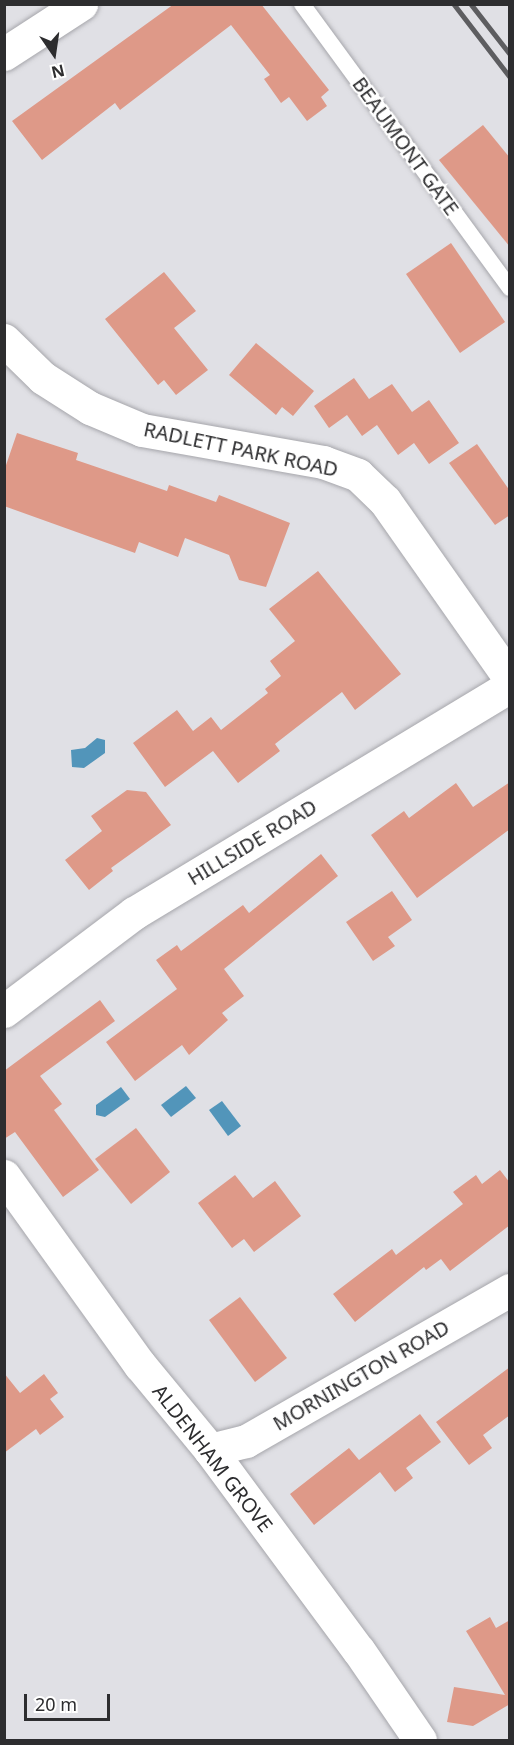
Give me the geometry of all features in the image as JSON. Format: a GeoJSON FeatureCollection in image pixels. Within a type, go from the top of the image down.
{"type":"FeatureCollection","features":[{"type":"Feature","properties":{"kind":"street"},"geometry":{"type":"LineString","coordinates":[[4,54],[81,4]]}},
{"type":"Feature","properties":{"kind":"street","name":"RADLETT PARK ROAD"},"geometry":{"type":"LineString","coordinates":[[4,340],[43,378],[90,408],[142,430],[323,462],[358,475],[385,501],[510,679]]}},
{"type":"Feature","properties":{"kind":"street","name":"HILLSIDE ROAD"},"geometry":{"type":"LineString","coordinates":[[4,1011],[134,913],[510,686]]}},
{"type":"Feature","properties":{"kind":"street","name":"ALDENHAM GROVE"},"geometry":{"type":"LineString","coordinates":[[4,1176],[140,1365],[210,1450],[420,1740]]}},
{"type":"Feature","properties":{"kind":"street","name":"MORNINGTON ROAD"},"geometry":{"type":"LineString","coordinates":[[210,1450],[246,1441],[510,1290]]}},
{"type":"Feature","properties":{"kind":"lane","name":"BEAUMONT GATE"},"geometry":{"type":"LineString","coordinates":[[302,4],[510,288]]}},
{"type":"Feature","properties":{"kind":"water"},"geometry":{"type":"Polygon","coordinates":[[[97,738],[105,740],[105,753],[84,768],[72,767],[71,750],[85,748],[97,738]]]}},
{"type":"Feature","properties":{"kind":"water"},"geometry":{"type":"Polygon","coordinates":[[[186,1086],[196,1098],[171,1117],[161,1105],[186,1086]]]}},
{"type":"Feature","properties":{"kind":"water"},"geometry":{"type":"Polygon","coordinates":[[[121,1087],[130,1099],[105,1117],[96,1115],[96,1105],[121,1087]]]}},
{"type":"Feature","properties":{"kind":"water"},"geometry":{"type":"Polygon","coordinates":[[[222,1101],[241,1126],[228,1136],[209,1110],[222,1101]]]}},
{"type":"Feature","properties":{"kind":"building"},"geometry":{"type":"Polygon","coordinates":[[[174,4],[261,4],[329,90],[321,97],[327,106],[307,121],[289,97],[281,103],[264,79],[270,75],[231,25],[120,110],[115,103],[42,160],[12,121],[174,4]]]}},
{"type":"Feature","properties":{"kind":"building"},"geometry":{"type":"Polygon","coordinates":[[[483,125],[510,158],[510,247],[439,160],[483,125]]]}},
{"type":"Feature","properties":{"kind":"building"},"geometry":{"type":"Polygon","coordinates":[[[451,243],[505,322],[460,353],[406,274],[451,243]]]}},
{"type":"Feature","properties":{"kind":"building"},"geometry":{"type":"Polygon","coordinates":[[[164,272],[196,311],[174,328],[208,370],[176,395],[164,380],[158,385],[105,319],[164,272]]]}},
{"type":"Feature","properties":{"kind":"building"},"geometry":{"type":"Polygon","coordinates":[[[256,343],[314,391],[293,416],[282,407],[276,415],[229,375],[256,343]]]}},
{"type":"Feature","properties":{"kind":"building"},"geometry":{"type":"Polygon","coordinates":[[[354,378],[369,399],[392,384],[412,412],[429,400],[459,443],[429,464],[414,443],[398,455],[377,425],[362,436],[347,415],[329,428],[314,406],[354,378]]]}},
{"type":"Feature","properties":{"kind":"building"},"geometry":{"type":"Polygon","coordinates":[[[17,433],[78,453],[76,460],[167,491],[169,485],[216,502],[219,495],[290,523],[266,587],[239,580],[229,555],[185,538],[178,557],[139,542],[135,553],[4,506],[4,471],[17,433]]]}},
{"type":"Feature","properties":{"kind":"building"},"geometry":{"type":"Polygon","coordinates":[[[477,444],[510,491],[510,515],[495,525],[449,463],[477,444]]]}},
{"type":"Feature","properties":{"kind":"building"},"geometry":{"type":"Polygon","coordinates":[[[318,571],[401,674],[355,710],[342,692],[275,744],[280,751],[238,783],[213,751],[165,787],[133,743],[177,710],[193,731],[211,717],[221,730],[268,693],[265,689],[281,676],[270,661],[295,641],[269,609],[318,571]]]}},
{"type":"Feature","properties":{"kind":"building"},"geometry":{"type":"Polygon","coordinates":[[[510,782],[510,829],[417,898],[371,835],[404,811],[409,818],[456,783],[473,807],[510,782]]]}},
{"type":"Feature","properties":{"kind":"building"},"geometry":{"type":"Polygon","coordinates":[[[127,790],[146,792],[171,825],[111,868],[113,871],[89,890],[65,860],[102,831],[91,816],[127,790]]]}},
{"type":"Feature","properties":{"kind":"building"},"geometry":{"type":"Polygon","coordinates":[[[321,854],[338,876],[224,969],[244,996],[222,1013],[228,1020],[189,1055],[182,1045],[135,1081],[106,1042],[177,989],[156,960],[177,945],[181,951],[243,905],[249,913],[321,854]]]}},
{"type":"Feature","properties":{"kind":"building"},"geometry":{"type":"Polygon","coordinates":[[[392,891],[412,920],[388,937],[395,946],[373,961],[346,922],[392,891]]]}},
{"type":"Feature","properties":{"kind":"building"},"geometry":{"type":"Polygon","coordinates":[[[100,1000],[115,1021],[40,1076],[62,1104],[54,1110],[99,1170],[63,1197],[15,1132],[4,1139],[4,1071],[100,1000]]]}},
{"type":"Feature","properties":{"kind":"building"},"geometry":{"type":"Polygon","coordinates":[[[136,1128],[170,1172],[131,1204],[95,1159],[136,1128]]]}},
{"type":"Feature","properties":{"kind":"building"},"geometry":{"type":"Polygon","coordinates":[[[500,1170],[510,1183],[510,1225],[450,1271],[441,1259],[426,1270],[424,1267],[355,1322],[333,1294],[392,1249],[396,1255],[463,1204],[453,1192],[476,1175],[482,1184],[500,1170]]]}},
{"type":"Feature","properties":{"kind":"building"},"geometry":{"type":"Polygon","coordinates":[[[235,1175],[253,1198],[275,1181],[301,1216],[254,1252],[244,1239],[232,1248],[198,1203],[235,1175]]]}},
{"type":"Feature","properties":{"kind":"building"},"geometry":{"type":"Polygon","coordinates":[[[240,1297],[287,1358],[255,1382],[209,1320],[240,1297]]]}},
{"type":"Feature","properties":{"kind":"building"},"geometry":{"type":"Polygon","coordinates":[[[510,1367],[510,1415],[483,1435],[492,1448],[469,1465],[436,1422],[510,1367]]]}},
{"type":"Feature","properties":{"kind":"building"},"geometry":{"type":"Polygon","coordinates":[[[4,1373],[20,1393],[44,1374],[58,1393],[50,1399],[64,1417],[40,1435],[36,1429],[4,1453],[4,1373]]]}},
{"type":"Feature","properties":{"kind":"building"},"geometry":{"type":"Polygon","coordinates":[[[420,1414],[441,1442],[406,1468],[413,1478],[395,1492],[380,1472],[314,1525],[290,1494],[349,1448],[359,1460],[420,1414]]]}},
{"type":"Feature","properties":{"kind":"building"},"geometry":{"type":"Polygon","coordinates":[[[490,1617],[496,1628],[510,1620],[510,1704],[473,1726],[447,1722],[454,1687],[505,1695],[466,1631],[490,1617]]]}},
{"type":"Feature","properties":{"kind":"railway"},"geometry":{"type":"LineString","coordinates":[[454,4],[510,77]]}},
{"type":"Feature","properties":{"kind":"railway"},"geometry":{"type":"LineString","coordinates":[[471,4],[510,54]]}}]}
